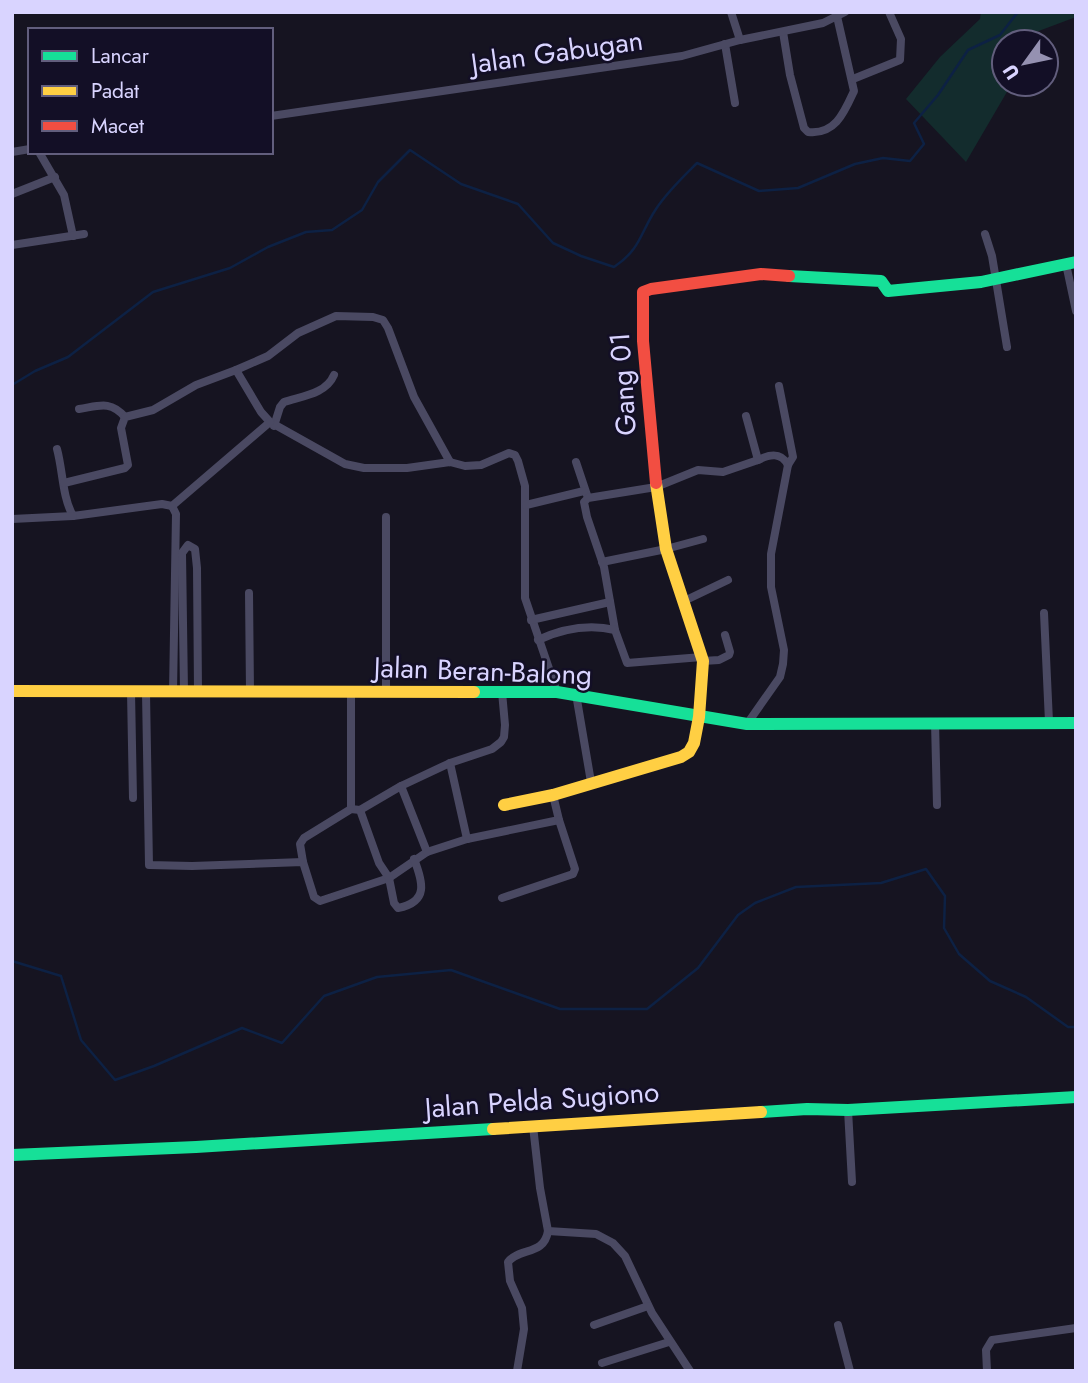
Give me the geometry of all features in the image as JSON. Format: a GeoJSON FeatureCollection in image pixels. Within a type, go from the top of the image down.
{"type":"FeatureCollection","features":[{"type":"Feature","properties":{"kind":"street"},"geometry":{"type":"LineString","coordinates":[[731,12],[740,40]]}},
{"type":"Feature","properties":{"kind":"street"},"geometry":{"type":"LineString","coordinates":[[853,79],[900,60],[901,39],[889,12]]}},
{"type":"Feature","properties":{"kind":"street"},"geometry":{"type":"LineString","coordinates":[[783,32],[804,128],[808,132],[818,134],[830,130],[854,91],[839,14]]}},
{"type":"Feature","properties":{"kind":"street","name":"Jalan Gabugan"},"geometry":{"type":"LineString","coordinates":[[273,116],[682,56],[740,40],[823,23],[839,14]]}},
{"type":"Feature","properties":{"kind":"street"},"geometry":{"type":"LineString","coordinates":[[725,44],[735,103]]}},
{"type":"Feature","properties":{"kind":"street"},"geometry":{"type":"LineString","coordinates":[[40,154],[64,195],[73,236]]}},
{"type":"Feature","properties":{"kind":"street"},"geometry":{"type":"LineString","coordinates":[[12,194],[55,177]]}},
{"type":"Feature","properties":{"kind":"street"},"geometry":{"type":"LineString","coordinates":[[12,245],[84,234]]}},
{"type":"Feature","properties":{"kind":"street"},"geometry":{"type":"LineString","coordinates":[[985,234],[992,256],[1007,347]]}},
{"type":"Feature","properties":{"kind":"street"},"geometry":{"type":"LineString","coordinates":[[995,279],[1071,263],[1076,311]]}},
{"type":"Feature","properties":{"kind":"street","name":"Gang 01"},"geometry":{"type":"LineString","coordinates":[[504,806],[681,757],[689,752],[694,743],[699,717],[703,659],[666,549],[656,486],[643,341],[643,292],[761,274],[881,281],[888,291],[995,279]]}},
{"type":"Feature","properties":{"kind":"street"},"geometry":{"type":"LineString","coordinates":[[125,417],[153,410],[196,385],[268,356],[298,333],[336,316],[373,317],[383,320],[388,328],[414,397],[450,462]]}},
{"type":"Feature","properties":{"kind":"street"},"geometry":{"type":"LineString","coordinates":[[236,370],[261,412],[272,424],[345,464],[407,468],[450,462],[465,466],[481,465],[509,453],[515,455],[525,486],[525,598],[557,692]]}},
{"type":"Feature","properties":{"kind":"street"},"geometry":{"type":"LineString","coordinates":[[172,506],[272,424],[284,402],[324,389],[330,385],[334,375]]}},
{"type":"Feature","properties":{"kind":"street"},"geometry":{"type":"LineString","coordinates":[[747,724],[780,677],[783,664],[784,649],[771,587],[771,554],[793,450],[779,386]]}},
{"type":"Feature","properties":{"kind":"street"},"geometry":{"type":"LineString","coordinates":[[79,409],[108,405],[117,408],[125,417]]}},
{"type":"Feature","properties":{"kind":"street"},"geometry":{"type":"LineString","coordinates":[[746,416],[758,460]]}},
{"type":"Feature","properties":{"kind":"street"},"geometry":{"type":"LineString","coordinates":[[64,483],[125,468],[128,462],[121,431],[125,417]]}},
{"type":"Feature","properties":{"kind":"street"},"geometry":{"type":"LineString","coordinates":[[57,449],[67,505],[73,516]]}},
{"type":"Feature","properties":{"kind":"street"},"geometry":{"type":"LineString","coordinates":[[526,505],[586,494],[656,486],[698,470],[723,472],[775,455],[782,457],[788,465]]}},
{"type":"Feature","properties":{"kind":"street"},"geometry":{"type":"LineString","coordinates":[[576,461],[586,494],[583,505],[602,562],[615,630],[627,663],[719,660],[730,652],[725,635]]}},
{"type":"Feature","properties":{"kind":"street"},"geometry":{"type":"LineString","coordinates":[[12,519],[73,516],[162,503],[172,506],[176,514],[178,692]]}},
{"type":"Feature","properties":{"kind":"street"},"geometry":{"type":"LineString","coordinates":[[386,517],[386,692]]}},
{"type":"Feature","properties":{"kind":"street"},"geometry":{"type":"LineString","coordinates":[[602,562],[666,549],[703,538]]}},
{"type":"Feature","properties":{"kind":"street"},"geometry":{"type":"LineString","coordinates":[[178,692],[182,552],[187,545],[195,550],[197,568],[198,692]]}},
{"type":"Feature","properties":{"kind":"street"},"geometry":{"type":"LineString","coordinates":[[684,601],[728,580]]}},
{"type":"Feature","properties":{"kind":"street"},"geometry":{"type":"LineString","coordinates":[[249,593],[250,692]]}},
{"type":"Feature","properties":{"kind":"street"},"geometry":{"type":"LineString","coordinates":[[531,620],[610,602]]}},
{"type":"Feature","properties":{"kind":"street"},"geometry":{"type":"LineString","coordinates":[[1044,613],[1049,722]]}},
{"type":"Feature","properties":{"kind":"street"},"geometry":{"type":"LineString","coordinates":[[538,640],[591,625],[615,630]]}},
{"type":"Feature","properties":{"kind":"street","name":"Jalan Beran-Balong"},"geometry":{"type":"LineString","coordinates":[[12,691],[557,692],[747,724],[1076,723]]}},
{"type":"Feature","properties":{"kind":"street"},"geometry":{"type":"LineString","coordinates":[[131,692],[133,798]]}},
{"type":"Feature","properties":{"kind":"street"},"geometry":{"type":"LineString","coordinates":[[351,692],[356,810],[379,863],[389,878],[394,903],[398,908],[416,901],[422,889],[414,859]]}},
{"type":"Feature","properties":{"kind":"street"},"geometry":{"type":"LineString","coordinates":[[502,692],[504,737],[492,749],[450,763],[401,786],[304,838],[300,844],[303,862],[314,897],[320,901],[389,878],[427,852],[467,839],[559,820]]}},
{"type":"Feature","properties":{"kind":"street"},"geometry":{"type":"LineString","coordinates":[[146,693],[148,864],[192,866],[303,862]]}},
{"type":"Feature","properties":{"kind":"street"},"geometry":{"type":"LineString","coordinates":[[576,694],[591,782]]}},
{"type":"Feature","properties":{"kind":"street"},"geometry":{"type":"LineString","coordinates":[[935,722],[937,805]]}},
{"type":"Feature","properties":{"kind":"street"},"geometry":{"type":"LineString","coordinates":[[450,763],[467,839]]}},
{"type":"Feature","properties":{"kind":"street"},"geometry":{"type":"LineString","coordinates":[[401,786],[427,852]]}},
{"type":"Feature","properties":{"kind":"street"},"geometry":{"type":"LineString","coordinates":[[502,898],[573,874],[575,869],[553,794]]}},
{"type":"Feature","properties":{"kind":"street","name":"Jalan Pelda Sugiono"},"geometry":{"type":"LineString","coordinates":[[12,1155],[196,1147],[807,1109],[848,1110],[1076,1097]]}},
{"type":"Feature","properties":{"kind":"street"},"geometry":{"type":"LineString","coordinates":[[848,1110],[852,1182]]}},
{"type":"Feature","properties":{"kind":"street"},"geometry":{"type":"LineString","coordinates":[[517,1371],[524,1329],[522,1308],[510,1281],[508,1262],[512,1257],[543,1245],[548,1231],[533,1126]]}},
{"type":"Feature","properties":{"kind":"street"},"geometry":{"type":"LineString","coordinates":[[548,1231],[596,1234],[613,1243],[625,1256],[648,1306],[690,1371]]}},
{"type":"Feature","properties":{"kind":"street"},"geometry":{"type":"LineString","coordinates":[[594,1325],[648,1306]]}},
{"type":"Feature","properties":{"kind":"street"},"geometry":{"type":"LineString","coordinates":[[838,1325],[850,1371]]}},
{"type":"Feature","properties":{"kind":"street"},"geometry":{"type":"LineString","coordinates":[[987,1371],[986,1350],[992,1340],[1076,1328]]}},
{"type":"Feature","properties":{"kind":"street"},"geometry":{"type":"LineString","coordinates":[[602,1363],[669,1342]]}},
{"type":"Feature","properties":{"kind":"green space"},"geometry":{"type":"Polygon","coordinates":[[[981,12],[1076,12],[1076,17],[1047,28],[990,28],[990,98],[1003,98],[966,162],[906,99],[940,57],[980,19],[981,12]]]}},
{"type":"Feature","properties":{"kind":"waterway"},"geometry":{"type":"LineString","coordinates":[[12,385],[35,371],[68,357],[153,292],[230,268],[268,247],[306,232],[332,230],[362,210],[378,182],[410,150],[461,184],[518,204],[553,243],[614,267],[630,254],[665,197],[697,163],[759,191],[798,188],[855,164],[883,158],[910,161],[924,144],[914,123],[938,95],[968,50],[1000,35],[1018,12]]}},
{"type":"Feature","properties":{"kind":"waterway"},"geometry":{"type":"LineString","coordinates":[[12,961],[61,976],[81,1040],[115,1080],[242,1028],[282,1043],[324,996],[377,977],[451,970],[560,1009],[647,1009],[698,968],[738,915],[755,903],[796,887],[881,883],[926,869],[945,896],[944,928],[959,954],[990,981],[1026,997],[1068,1027],[1076,1027]]}},
{"type":"Feature","properties":{"kind":"traffic: fast"},"geometry":{"type":"LineString","coordinates":[[789,276],[881,281],[888,291],[981,282],[1076,262]]}},
{"type":"Feature","properties":{"kind":"traffic: fast"},"geometry":{"type":"LineString","coordinates":[[474,692],[557,692],[747,724],[1076,723]]}},
{"type":"Feature","properties":{"kind":"traffic: fast"},"geometry":{"type":"LineString","coordinates":[[761,1112],[848,1110],[1076,1097]]}},
{"type":"Feature","properties":{"kind":"traffic: fast"},"geometry":{"type":"LineString","coordinates":[[12,1155],[493,1129]]}},
{"type":"Feature","properties":{"kind":"traffic: slow"},"geometry":{"type":"LineString","coordinates":[[504,805],[553,795],[681,757],[689,752],[694,743],[699,717],[703,661],[666,549],[656,483]]}},
{"type":"Feature","properties":{"kind":"traffic: slow"},"geometry":{"type":"LineString","coordinates":[[12,691],[474,692]]}},
{"type":"Feature","properties":{"kind":"traffic: slow"},"geometry":{"type":"LineString","coordinates":[[493,1129],[761,1112]]}},
{"type":"Feature","properties":{"kind":"traffic: jam"},"geometry":{"type":"LineString","coordinates":[[656,483],[643,341],[643,292],[761,274],[789,276]]}}]}
